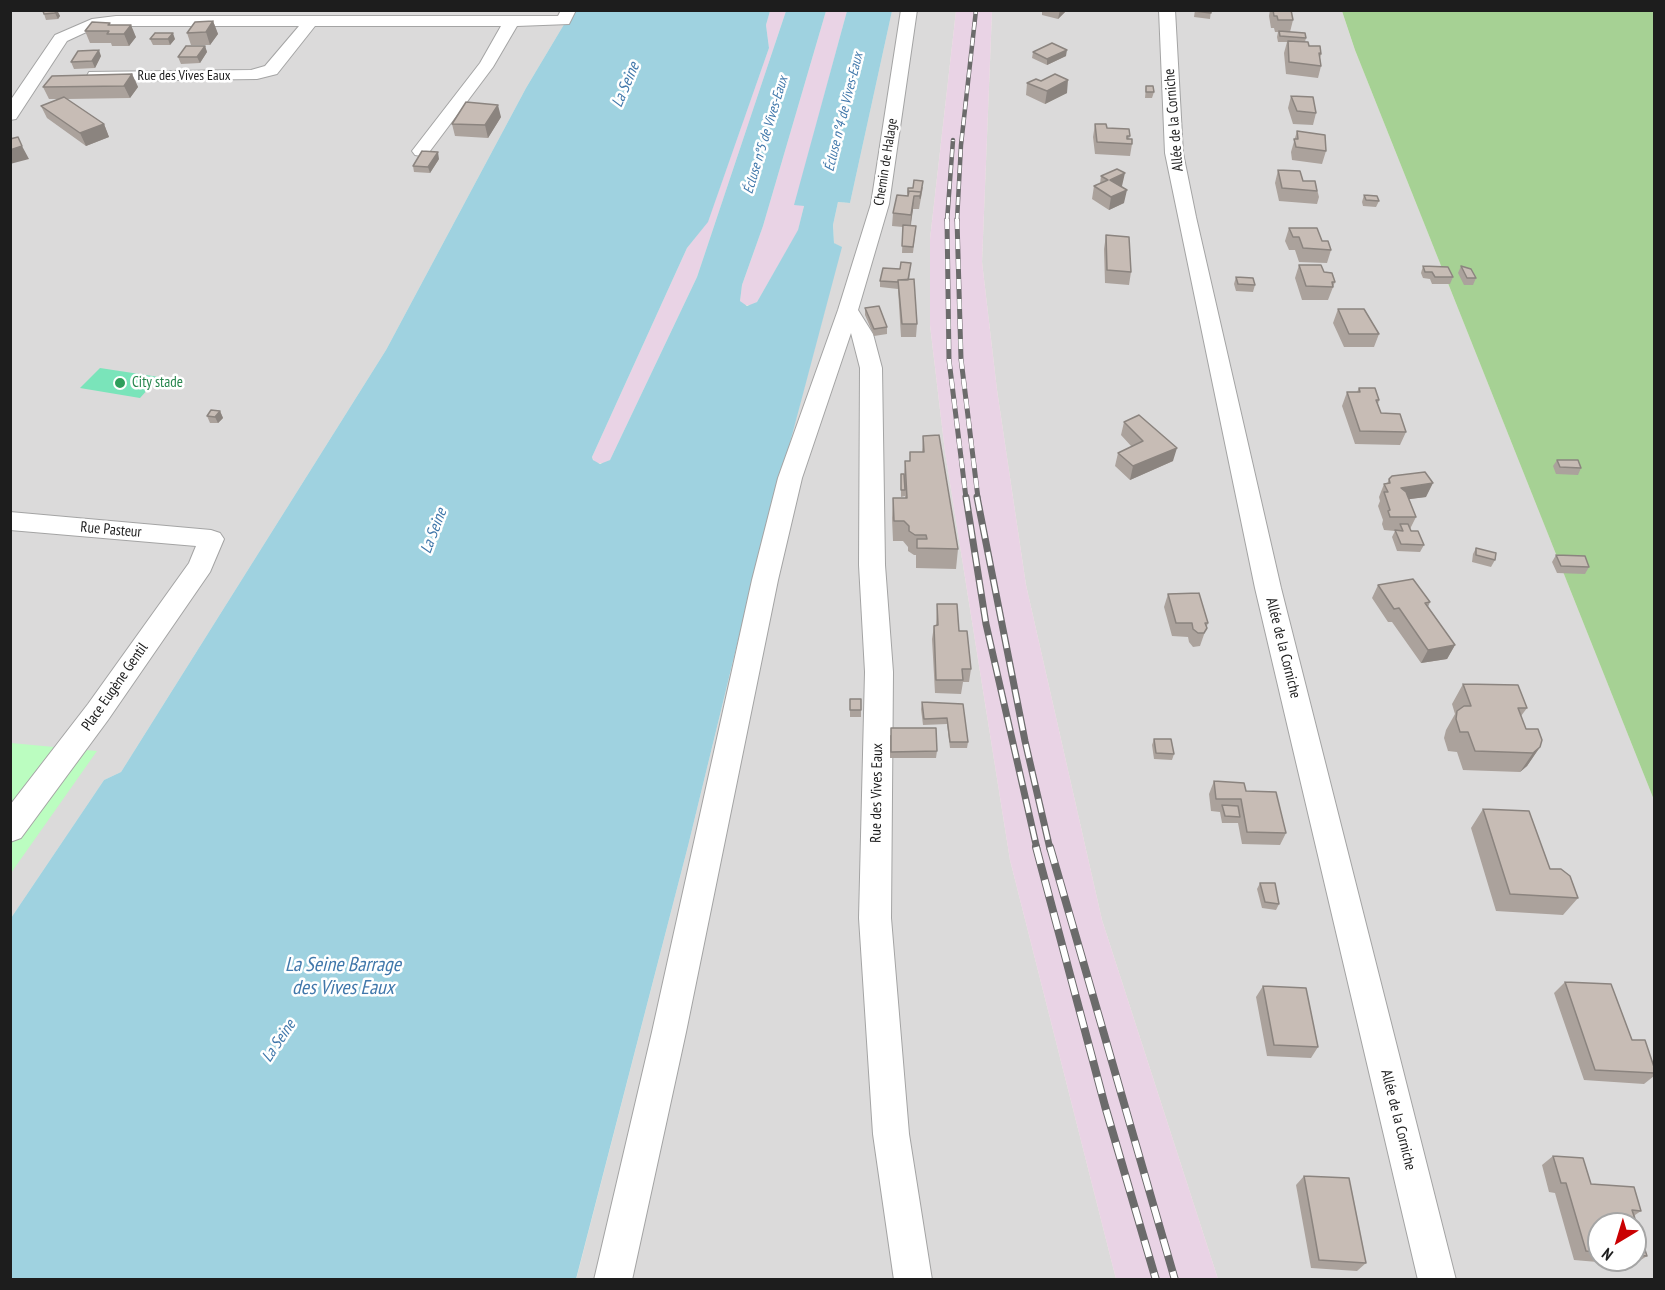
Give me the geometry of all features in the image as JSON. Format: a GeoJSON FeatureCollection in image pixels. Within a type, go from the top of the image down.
{"type":"FeatureCollection","features":[{"type":"Feature","properties":{"kind":"street"},"geometry":{"type":"LineString","coordinates":[[10,115],[61,38],[89,17],[116,21],[221,16],[310,22],[511,22],[564,21],[569,10]]}},
{"type":"Feature","properties":{"kind":"street","name":"Chemin de Halage"},"geometry":{"type":"LineString","coordinates":[[613,1280],[672,1020],[768,569],[790,478],[848,310],[880,204],[909,10]]}},
{"type":"Feature","properties":{"kind":"street","name":"Allée de la Corniche"},"geometry":{"type":"LineString","coordinates":[[1167,10],[1174,153],[1186,217],[1271,599],[1437,1280]]}},
{"type":"Feature","properties":{"kind":"street","name":"Rue des Vives Eaux"},"geometry":{"type":"LineString","coordinates":[[74,77],[251,75],[271,70],[310,22]]}},
{"type":"Feature","properties":{"kind":"street"},"geometry":{"type":"LineString","coordinates":[[421,151],[488,64],[511,22]]}},
{"type":"Feature","properties":{"kind":"street"},"geometry":{"type":"LineString","coordinates":[[33,79],[52,78]]}},
{"type":"Feature","properties":{"kind":"street","name":"Rue des Vives Eaux"},"geometry":{"type":"LineString","coordinates":[[848,310],[862,334],[872,368],[872,565],[879,672],[875,918],[891,1134],[914,1280]]}},
{"type":"Feature","properties":{"kind":"street","name":"Rue Pasteur"},"geometry":{"type":"LineString","coordinates":[[10,521],[212,539]]}},
{"type":"Feature","properties":{"kind":"street","name":"Place Eugène Gentil"},"geometry":{"type":"LineString","coordinates":[[10,829],[98,712],[201,566],[212,539]]}},
{"type":"Feature","properties":{"kind":"shaded area"},"geometry":{"type":"Polygon","coordinates":[[[11,11],[572,11],[526,88],[386,350],[121,772],[104,780],[11,918],[11,11]]]}},
{"type":"Feature","properties":{"kind":"shaded area"},"geometry":{"type":"Polygon","coordinates":[[[770,11],[786,11],[697,277],[610,460],[595,463],[592,457],[687,248],[708,221],[769,48],[766,25],[770,11]]]}},
{"type":"Feature","properties":{"kind":"shaded area"},"geometry":{"type":"Polygon","coordinates":[[[826,11],[847,11],[795,204],[804,206],[798,231],[757,302],[743,305],[740,301],[742,285],[763,226],[826,11]]]}},
{"type":"Feature","properties":{"kind":"shaded area"},"geometry":{"type":"Polygon","coordinates":[[[892,11],[956,11],[930,239],[930,325],[945,452],[1010,860],[1116,1279],[576,1280],[688,846],[743,620],[841,248],[834,243],[833,225],[838,202],[850,203],[892,11]]]}},
{"type":"Feature","properties":{"kind":"shaded area"},"geometry":{"type":"Polygon","coordinates":[[[956,11],[992,11],[982,262],[997,390],[1026,585],[1102,920],[1218,1279],[1116,1279],[1010,860],[945,452],[930,325],[930,239],[956,11]]]}},
{"type":"Feature","properties":{"kind":"shaded area"},"geometry":{"type":"Polygon","coordinates":[[[992,11],[1342,11],[1355,50],[1654,800],[1654,1279],[1218,1279],[1102,920],[1026,585],[997,390],[982,262],[992,11]]]}},
{"type":"Feature","properties":{"kind":"green space"},"geometry":{"type":"Polygon","coordinates":[[[1342,11],[1654,11],[1654,800],[1355,50],[1342,11]]]}},
{"type":"Feature","properties":{"kind":"green space","name":"City stade"},"geometry":{"type":"Polygon","coordinates":[[[100,368],[159,377],[140,398],[80,388],[100,368]]]}},
{"type":"Feature","properties":{"kind":"green space"},"geometry":{"type":"Polygon","coordinates":[[[11,743],[97,751],[11,873],[11,743]]]}},
{"type":"Feature","properties":{"kind":"water","name":"La Seine Barrage des Vives Eaux"},"geometry":{"type":"Polygon","coordinates":[[[572,11],[770,11],[766,25],[769,48],[708,222],[687,248],[592,457],[600,464],[610,460],[697,277],[786,11],[826,11],[763,226],[742,285],[740,301],[747,306],[757,302],[798,230],[804,206],[794,205],[847,11],[892,11],[850,203],[838,202],[833,225],[834,243],[842,247],[743,620],[688,846],[576,1279],[11,1280],[11,918],[104,780],[121,772],[386,350],[526,88],[572,11]]]}},
{"type":"Feature","properties":{"kind":"building"},"geometry":{"type":"Polygon","coordinates":[[[57,10],[55,13],[44,14],[43,11],[57,10]]]}},
{"type":"Feature","properties":{"kind":"building"},"geometry":{"type":"Polygon","coordinates":[[[1211,10],[1211,13],[1195,11],[1211,10]]]}},
{"type":"Feature","properties":{"kind":"building"},"geometry":{"type":"Polygon","coordinates":[[[1273,10],[1291,10],[1293,20],[1278,20],[1273,10]]]}},
{"type":"Feature","properties":{"kind":"building"},"geometry":{"type":"Polygon","coordinates":[[[213,21],[206,32],[187,33],[195,22],[213,21]]]}},
{"type":"Feature","properties":{"kind":"building"},"geometry":{"type":"Polygon","coordinates":[[[92,22],[131,25],[124,34],[107,34],[109,31],[85,31],[92,22]]]}},
{"type":"Feature","properties":{"kind":"building"},"geometry":{"type":"Polygon","coordinates":[[[1279,31],[1305,33],[1306,38],[1280,36],[1279,31]]]}},
{"type":"Feature","properties":{"kind":"building"},"geometry":{"type":"Polygon","coordinates":[[[155,33],[173,33],[168,39],[150,39],[155,33]]]}},
{"type":"Feature","properties":{"kind":"building"},"geometry":{"type":"Polygon","coordinates":[[[1288,41],[1308,42],[1309,46],[1320,46],[1321,66],[1289,62],[1288,41]]]}},
{"type":"Feature","properties":{"kind":"building"},"geometry":{"type":"Polygon","coordinates":[[[1052,43],[1067,50],[1047,59],[1033,52],[1052,43]]]}},
{"type":"Feature","properties":{"kind":"building"},"geometry":{"type":"Polygon","coordinates":[[[186,46],[205,46],[197,57],[178,57],[186,46]]]}},
{"type":"Feature","properties":{"kind":"building"},"geometry":{"type":"Polygon","coordinates":[[[99,50],[92,61],[71,62],[78,51],[99,50]]]}},
{"type":"Feature","properties":{"kind":"building"},"geometry":{"type":"Polygon","coordinates":[[[132,74],[124,86],[43,87],[52,76],[132,74]]]}},
{"type":"Feature","properties":{"kind":"building"},"geometry":{"type":"Polygon","coordinates":[[[1055,74],[1068,80],[1047,91],[1027,83],[1036,79],[1041,81],[1055,74]]]}},
{"type":"Feature","properties":{"kind":"building"},"geometry":{"type":"Polygon","coordinates":[[[1146,86],[1153,86],[1154,92],[1146,92],[1146,86]]]}},
{"type":"Feature","properties":{"kind":"building"},"geometry":{"type":"Polygon","coordinates":[[[1291,96],[1313,97],[1316,113],[1297,111],[1291,96]]]}},
{"type":"Feature","properties":{"kind":"building"},"geometry":{"type":"Polygon","coordinates":[[[64,97],[104,124],[80,133],[41,106],[64,97]]]}},
{"type":"Feature","properties":{"kind":"building"},"geometry":{"type":"Polygon","coordinates":[[[466,102],[498,105],[485,125],[452,124],[466,102]]]}},
{"type":"Feature","properties":{"kind":"building"},"geometry":{"type":"Polygon","coordinates":[[[1095,124],[1106,124],[1107,128],[1129,129],[1130,136],[1127,136],[1127,139],[1132,139],[1132,144],[1097,142],[1095,124]]]}},
{"type":"Feature","properties":{"kind":"building"},"geometry":{"type":"Polygon","coordinates":[[[1297,131],[1325,135],[1326,151],[1296,147],[1294,139],[1298,139],[1297,131]]]}},
{"type":"Feature","properties":{"kind":"building"},"geometry":{"type":"Polygon","coordinates":[[[18,137],[22,146],[10,150],[10,139],[18,137]]]}},
{"type":"Feature","properties":{"kind":"building"},"geometry":{"type":"Polygon","coordinates":[[[422,151],[438,152],[428,167],[413,166],[422,151]]]}},
{"type":"Feature","properties":{"kind":"building"},"geometry":{"type":"Polygon","coordinates":[[[1117,169],[1125,173],[1110,180],[1127,190],[1111,197],[1094,186],[1108,180],[1101,176],[1117,169]]]}},
{"type":"Feature","properties":{"kind":"building"},"geometry":{"type":"Polygon","coordinates":[[[1278,170],[1300,171],[1303,181],[1315,181],[1317,191],[1282,188],[1278,170]]]}},
{"type":"Feature","properties":{"kind":"building"},"geometry":{"type":"Polygon","coordinates":[[[914,180],[923,181],[920,198],[921,192],[909,191],[908,193],[908,188],[913,188],[914,180]]]}},
{"type":"Feature","properties":{"kind":"building"},"geometry":{"type":"Polygon","coordinates":[[[909,191],[921,192],[920,196],[914,196],[911,215],[893,213],[897,195],[908,196],[909,191]]]}},
{"type":"Feature","properties":{"kind":"building"},"geometry":{"type":"Polygon","coordinates":[[[1364,195],[1377,196],[1379,201],[1366,200],[1364,195]]]}},
{"type":"Feature","properties":{"kind":"building"},"geometry":{"type":"Polygon","coordinates":[[[903,225],[916,226],[913,247],[902,246],[903,225]]]}},
{"type":"Feature","properties":{"kind":"building"},"geometry":{"type":"Polygon","coordinates":[[[1289,228],[1317,228],[1322,241],[1328,241],[1331,250],[1303,248],[1299,237],[1293,237],[1289,228]]]}},
{"type":"Feature","properties":{"kind":"building"},"geometry":{"type":"Polygon","coordinates":[[[1106,235],[1129,237],[1131,272],[1107,270],[1106,235]]]}},
{"type":"Feature","properties":{"kind":"building"},"geometry":{"type":"Polygon","coordinates":[[[901,262],[911,263],[908,280],[880,281],[883,268],[900,269],[901,262]]]}},
{"type":"Feature","properties":{"kind":"building"},"geometry":{"type":"Polygon","coordinates":[[[1299,265],[1321,265],[1324,272],[1332,273],[1335,282],[1332,282],[1333,287],[1306,286],[1299,265]]]}},
{"type":"Feature","properties":{"kind":"building"},"geometry":{"type":"Polygon","coordinates":[[[1423,266],[1448,267],[1453,277],[1435,277],[1432,272],[1425,272],[1423,266]]]}},
{"type":"Feature","properties":{"kind":"building"},"geometry":{"type":"Polygon","coordinates":[[[1461,266],[1471,269],[1476,278],[1467,278],[1461,266]]]}},
{"type":"Feature","properties":{"kind":"building"},"geometry":{"type":"Polygon","coordinates":[[[1236,277],[1253,278],[1255,285],[1238,284],[1236,277]]]}},
{"type":"Feature","properties":{"kind":"building"},"geometry":{"type":"Polygon","coordinates":[[[914,279],[917,324],[902,324],[898,280],[914,279]]]}},
{"type":"Feature","properties":{"kind":"building"},"geometry":{"type":"Polygon","coordinates":[[[879,306],[887,327],[874,329],[865,308],[879,306]]]}},
{"type":"Feature","properties":{"kind":"building"},"geometry":{"type":"Polygon","coordinates":[[[1338,309],[1364,309],[1379,334],[1349,334],[1338,309]]]}},
{"type":"Feature","properties":{"kind":"building"},"geometry":{"type":"Polygon","coordinates":[[[1359,388],[1375,388],[1379,400],[1376,400],[1381,413],[1400,414],[1406,432],[1360,431],[1347,392],[1360,392],[1359,388]]]}},
{"type":"Feature","properties":{"kind":"building"},"geometry":{"type":"Polygon","coordinates":[[[211,410],[220,411],[215,417],[207,416],[211,410]]]}},
{"type":"Feature","properties":{"kind":"building"},"geometry":{"type":"Polygon","coordinates":[[[1139,415],[1177,448],[1133,466],[1118,453],[1143,441],[1124,422],[1139,415]]]}},
{"type":"Feature","properties":{"kind":"building"},"geometry":{"type":"Polygon","coordinates":[[[939,435],[958,549],[917,548],[917,539],[927,539],[926,535],[915,535],[909,531],[909,526],[904,521],[894,521],[893,498],[907,498],[905,461],[910,461],[910,452],[924,452],[923,436],[939,435]]]}},
{"type":"Feature","properties":{"kind":"building"},"geometry":{"type":"Polygon","coordinates":[[[1557,460],[1578,460],[1581,468],[1560,467],[1557,460]]]}},
{"type":"Feature","properties":{"kind":"building"},"geometry":{"type":"Polygon","coordinates":[[[1425,472],[1433,483],[1401,488],[1406,492],[1416,517],[1390,517],[1384,492],[1388,492],[1384,484],[1390,483],[1389,479],[1392,476],[1425,472]]]}},
{"type":"Feature","properties":{"kind":"building"},"geometry":{"type":"Polygon","coordinates":[[[901,474],[904,474],[905,490],[901,490],[901,474]]]}},
{"type":"Feature","properties":{"kind":"building"},"geometry":{"type":"Polygon","coordinates":[[[1400,524],[1408,524],[1411,531],[1418,531],[1424,545],[1401,544],[1395,530],[1403,531],[1400,524]]]}},
{"type":"Feature","properties":{"kind":"building"},"geometry":{"type":"Polygon","coordinates":[[[1476,548],[1496,553],[1495,560],[1476,555],[1476,548]]]}},
{"type":"Feature","properties":{"kind":"building"},"geometry":{"type":"Polygon","coordinates":[[[1556,555],[1585,556],[1589,567],[1561,566],[1556,555]]]}},
{"type":"Feature","properties":{"kind":"building"},"geometry":{"type":"Polygon","coordinates":[[[1413,579],[1430,602],[1425,603],[1455,645],[1428,650],[1399,608],[1394,609],[1378,585],[1413,579]]]}},
{"type":"Feature","properties":{"kind":"building"},"geometry":{"type":"Polygon","coordinates":[[[1199,593],[1208,623],[1205,623],[1207,628],[1204,633],[1198,633],[1193,629],[1192,623],[1176,623],[1168,594],[1199,593]]]}},
{"type":"Feature","properties":{"kind":"building"},"geometry":{"type":"Polygon","coordinates":[[[937,604],[957,604],[959,631],[967,631],[971,669],[962,669],[963,680],[936,680],[934,626],[938,625],[937,604]]]}},
{"type":"Feature","properties":{"kind":"building"},"geometry":{"type":"Polygon","coordinates":[[[1463,684],[1518,685],[1527,708],[1518,708],[1526,729],[1538,729],[1542,740],[1540,747],[1533,753],[1475,751],[1468,732],[1460,732],[1456,719],[1457,711],[1464,706],[1471,706],[1463,684]]]}},
{"type":"Feature","properties":{"kind":"building"},"geometry":{"type":"Polygon","coordinates":[[[850,699],[861,699],[861,710],[850,710],[850,699]]]}},
{"type":"Feature","properties":{"kind":"building"},"geometry":{"type":"Polygon","coordinates":[[[922,702],[963,704],[968,742],[950,742],[947,718],[924,719],[922,702]]]}},
{"type":"Feature","properties":{"kind":"building"},"geometry":{"type":"Polygon","coordinates":[[[891,728],[936,728],[937,751],[891,752],[891,728]]]}},
{"type":"Feature","properties":{"kind":"building"},"geometry":{"type":"Polygon","coordinates":[[[1154,739],[1171,739],[1174,754],[1156,753],[1154,739]]]}},
{"type":"Feature","properties":{"kind":"building"},"geometry":{"type":"Polygon","coordinates":[[[1214,781],[1244,783],[1246,791],[1276,792],[1286,833],[1247,832],[1241,799],[1216,799],[1214,781]]]}},
{"type":"Feature","properties":{"kind":"building"},"geometry":{"type":"Polygon","coordinates":[[[1222,805],[1238,806],[1240,817],[1225,816],[1222,805]]]}},
{"type":"Feature","properties":{"kind":"building"},"geometry":{"type":"Polygon","coordinates":[[[1483,809],[1529,811],[1550,869],[1561,869],[1570,876],[1578,898],[1510,894],[1483,809]]]}},
{"type":"Feature","properties":{"kind":"building"},"geometry":{"type":"Polygon","coordinates":[[[1260,883],[1275,883],[1279,904],[1265,902],[1260,883]]]}},
{"type":"Feature","properties":{"kind":"building"},"geometry":{"type":"Polygon","coordinates":[[[1565,982],[1611,984],[1632,1040],[1645,1040],[1654,1073],[1595,1070],[1565,982]]]}},
{"type":"Feature","properties":{"kind":"building"},"geometry":{"type":"Polygon","coordinates":[[[1263,986],[1306,988],[1318,1047],[1274,1045],[1263,986]]]}},
{"type":"Feature","properties":{"kind":"building"},"geometry":{"type":"Polygon","coordinates":[[[1553,1156],[1583,1158],[1591,1184],[1634,1187],[1641,1211],[1587,1212],[1586,1251],[1566,1183],[1561,1183],[1553,1156]]]}},
{"type":"Feature","properties":{"kind":"building"},"geometry":{"type":"Polygon","coordinates":[[[1304,1176],[1349,1178],[1366,1263],[1319,1260],[1304,1176]]]}},
{"type":"Feature","properties":{"kind":"railway"},"geometry":{"type":"LineString","coordinates":[[957,220],[961,145],[976,10]]}},
{"type":"Feature","properties":{"kind":"railway"},"geometry":{"type":"LineString","coordinates":[[947,221],[953,140]]}},
{"type":"Feature","properties":{"kind":"railway"},"geometry":{"type":"LineString","coordinates":[[957,220],[961,359],[978,498]]}},
{"type":"Feature","properties":{"kind":"railway"},"geometry":{"type":"LineString","coordinates":[[947,221],[949,360],[966,498]]}},
{"type":"Feature","properties":{"kind":"railway"},"geometry":{"type":"LineString","coordinates":[[966,497],[986,624],[1037,849]]}},
{"type":"Feature","properties":{"kind":"railway"},"geometry":{"type":"LineString","coordinates":[[977,497],[1025,741],[1050,849]]}},
{"type":"Feature","properties":{"kind":"railway"},"geometry":{"type":"LineString","coordinates":[[1036,847],[1105,1106],[1156,1280]]}},
{"type":"Feature","properties":{"kind":"railway"},"geometry":{"type":"LineString","coordinates":[[1050,847],[1175,1280]]}},
{"type":"Feature","properties":{"kind":"place","name":"City stade"},"geometry":{"type":"Point","coordinates":[120,383]}},
{"type":"Feature","properties":{"kind":"water label","name":"La Seine"},"geometry":{"type":"Point","coordinates":[626,85]}},
{"type":"Feature","properties":{"kind":"water label","name":"Écluse n°4 de Vives-Eaux"},"geometry":{"type":"Point","coordinates":[844,112]}},
{"type":"Feature","properties":{"kind":"water label","name":"Écluse n°5 de Vives-Eaux"},"geometry":{"type":"Point","coordinates":[766,135]}},
{"type":"Feature","properties":{"kind":"water label","name":"La Seine"},"geometry":{"type":"Point","coordinates":[434,531]}},
{"type":"Feature","properties":{"kind":"water label","name":"La Seine"},"geometry":{"type":"Point","coordinates":[279,1041]}}]}
